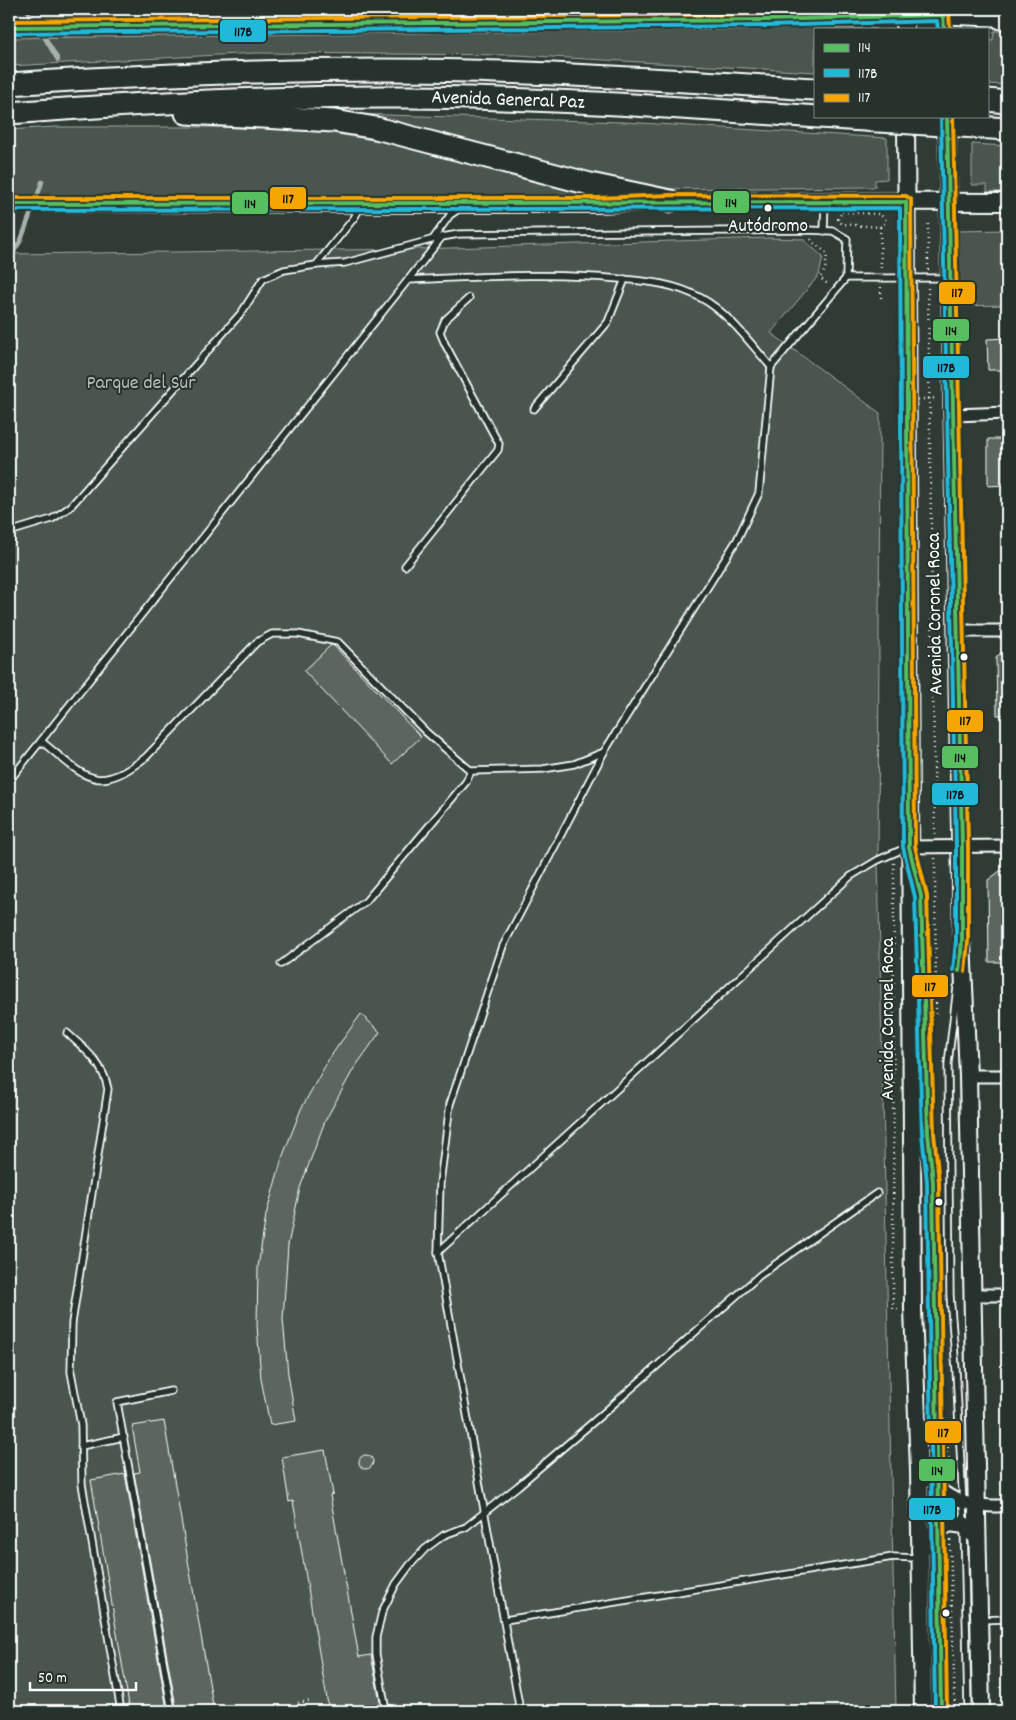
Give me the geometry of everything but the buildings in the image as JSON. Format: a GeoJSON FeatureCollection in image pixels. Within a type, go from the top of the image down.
{"type":"FeatureCollection","features":[{"type":"Feature","properties":{"kind":"highway","name":"Avenida General Paz"},"geometry":{"type":"LineString","coordinates":[[9,84],[201,72],[466,71],[666,80],[814,90]]}},
{"type":"Feature","properties":{"kind":"highway","name":"Avenida General Paz"},"geometry":{"type":"LineString","coordinates":[[9,113],[225,99],[410,97],[650,106],[814,117]]}},
{"type":"Feature","properties":{"kind":"highway"},"geometry":{"type":"LineString","coordinates":[[988,100],[1007,102]]}},
{"type":"Feature","properties":{"kind":"highway"},"geometry":{"type":"LineString","coordinates":[[78,108],[334,121],[376,128],[590,184],[670,201]]}},
{"type":"Feature","properties":{"kind":"highway","name":"Avenida General Paz"},"geometry":{"type":"LineString","coordinates":[[833,118],[1007,129]]}},
{"type":"Feature","properties":{"kind":"main road"},"geometry":{"type":"LineString","coordinates":[[12,27],[357,16],[766,20],[905,17],[1005,18]]}},
{"type":"Feature","properties":{"kind":"main road","name":"Avenida Coronel Roca"},"geometry":{"type":"LineString","coordinates":[[906,118],[906,400],[913,1310],[919,1471],[922,1711]]}},
{"type":"Feature","properties":{"kind":"main road","name":"Avenida Coronel Roca"},"geometry":{"type":"LineString","coordinates":[[947,118],[962,846],[962,941],[968,1076],[973,1295],[969,1505],[977,1537],[981,1711]]}},
{"type":"Feature","properties":{"kind":"main road"},"geometry":{"type":"LineString","coordinates":[[9,204],[598,204],[670,201],[1007,202]]}},
{"type":"Feature","properties":{"kind":"main road"},"geometry":{"type":"LineString","coordinates":[[920,1554],[950,1526],[977,1537]]}},
{"type":"Feature","properties":{"kind":"street"},"geometry":{"type":"LineString","coordinates":[[954,415],[1007,413]]}},
{"type":"Feature","properties":{"kind":"street"},"geometry":{"type":"LineString","coordinates":[[958,632],[1007,631]]}},
{"type":"Feature","properties":{"kind":"street"},"geometry":{"type":"LineString","coordinates":[[909,847],[1007,846]]}},
{"type":"Feature","properties":{"kind":"street"},"geometry":{"type":"LineString","coordinates":[[968,1076],[1007,1076]]}},
{"type":"Feature","properties":{"kind":"street"},"geometry":{"type":"LineString","coordinates":[[973,1295],[1007,1295]]}},
{"type":"Feature","properties":{"kind":"street"},"geometry":{"type":"LineString","coordinates":[[919,1471],[950,1496],[969,1505],[1007,1506]]}},
{"type":"Feature","properties":{"kind":"lane"},"geometry":{"type":"LineString","coordinates":[[824,231],[825,202]]}},
{"type":"Feature","properties":{"kind":"lane"},"geometry":{"type":"LineString","coordinates":[[316,265],[354,218],[362,204]]}},
{"type":"Feature","properties":{"kind":"lane"},"geometry":{"type":"LineString","coordinates":[[433,239],[450,215],[467,204]]}},
{"type":"Feature","properties":{"kind":"lane"},"geometry":{"type":"LineString","coordinates":[[9,532],[52,520],[70,506],[242,312],[263,279],[284,270],[345,263],[433,239],[459,234],[806,230],[832,231],[847,239],[846,278],[771,367],[759,493],[737,540],[604,752],[504,946],[450,1104],[440,1182],[438,1252],[520,1711]]}},
{"type":"Feature","properties":{"kind":"lane"},"geometry":{"type":"LineString","coordinates":[[9,781],[442,238]]}},
{"type":"Feature","properties":{"kind":"lane"},"geometry":{"type":"LineString","coordinates":[[408,280],[539,274],[584,275],[661,284],[683,290],[717,308],[771,367]]}},
{"type":"Feature","properties":{"kind":"lane"},"geometry":{"type":"LineString","coordinates":[[846,278],[951,278]]}},
{"type":"Feature","properties":{"kind":"lane"},"geometry":{"type":"LineString","coordinates":[[534,410],[608,322],[625,279]]}},
{"type":"Feature","properties":{"kind":"lane"},"geometry":{"type":"LineString","coordinates":[[405,566],[498,450],[499,444],[440,332],[445,320],[469,298]]}},
{"type":"Feature","properties":{"kind":"lane"},"geometry":{"type":"LineString","coordinates":[[41,742],[80,772],[92,778],[107,781],[126,773],[146,757],[257,642],[272,634],[298,634],[338,642],[426,732],[471,771],[543,769],[574,764],[604,752]]}},
{"type":"Feature","properties":{"kind":"lane"},"geometry":{"type":"LineString","coordinates":[[281,964],[366,901],[466,782],[471,771]]}},
{"type":"Feature","properties":{"kind":"lane"},"geometry":{"type":"LineString","coordinates":[[438,1252],[851,876],[878,860],[909,847],[921,896],[928,1133],[933,1182],[937,1487],[950,1526],[968,1711]]}},
{"type":"Feature","properties":{"kind":"lane"},"geometry":{"type":"LineString","coordinates":[[941,1711],[950,1526],[969,1505],[950,1310],[948,1064],[962,941]]}},
{"type":"Feature","properties":{"kind":"lane"},"geometry":{"type":"LineString","coordinates":[[66,1033],[99,1063],[106,1075],[108,1089],[72,1323],[71,1372],[80,1425],[82,1484],[121,1711]]}},
{"type":"Feature","properties":{"kind":"lane"},"geometry":{"type":"LineString","coordinates":[[386,1711],[376,1654],[376,1637],[385,1605],[400,1577],[425,1549],[444,1535],[466,1527],[484,1513],[599,1417],[760,1275],[877,1193]]}},
{"type":"Feature","properties":{"kind":"lane"},"geometry":{"type":"LineString","coordinates":[[171,1392],[117,1402],[172,1711]]}},
{"type":"Feature","properties":{"kind":"lane"},"geometry":{"type":"LineString","coordinates":[[81,1446],[124,1437]]}},
{"type":"Feature","properties":{"kind":"lane"},"geometry":{"type":"LineString","coordinates":[[505,1620],[920,1554]]}},
{"type":"Feature","properties":{"kind":"lane"},"geometry":{"type":"LineString","coordinates":[[980,1620],[1007,1619]]}},
{"type":"Feature","properties":{"kind":"path"},"geometry":{"type":"LineString","coordinates":[[842,212],[878,214],[886,220],[885,225],[880,227],[842,224],[838,217],[842,212]]}},
{"type":"Feature","properties":{"kind":"path"},"geometry":{"type":"LineString","coordinates":[[928,224],[936,1024]]}},
{"type":"Feature","properties":{"kind":"path"},"geometry":{"type":"LineString","coordinates":[[880,227],[881,298]]}},
{"type":"Feature","properties":{"kind":"path"},"geometry":{"type":"LineString","coordinates":[[806,230],[813,244],[823,249],[827,254],[825,270],[820,278],[834,290]]}},
{"type":"Feature","properties":{"kind":"path"},"geometry":{"type":"LineString","coordinates":[[906,400],[953,397]]}},
{"type":"Feature","properties":{"kind":"path"},"geometry":{"type":"LineString","coordinates":[[947,1420],[950,1496]]}},
{"type":"Feature","properties":{"kind":"path"},"geometry":{"type":"LineString","coordinates":[[950,1526],[955,1711]]}},
{"type":"Feature","properties":{"kind":"path"},"geometry":{"type":"LineString","coordinates":[[298,1703],[312,1700]]}},
{"type":"Feature","properties":{"kind":"shaded area"},"geometry":{"type":"Polygon","coordinates":[[[1001,1591],[1007,1591],[1007,1643],[1002,1643],[1001,1591]]]}},
{"type":"Feature","properties":{"kind":"green space"},"geometry":{"type":"Polygon","coordinates":[[[814,28],[814,72],[517,55],[256,53],[9,66],[9,38],[814,28]]]}},
{"type":"Feature","properties":{"kind":"green space"},"geometry":{"type":"Polygon","coordinates":[[[994,31],[1007,31],[1007,85],[988,84],[988,39],[993,40],[994,31]]]}},
{"type":"Feature","properties":{"kind":"green space"},"geometry":{"type":"Polygon","coordinates":[[[352,114],[624,122],[887,138],[887,179],[875,180],[875,187],[651,189],[352,114]]]}},
{"type":"Feature","properties":{"kind":"green space"},"geometry":{"type":"Polygon","coordinates":[[[54,127],[252,127],[314,130],[408,146],[605,196],[9,201],[9,130],[54,127]]]}},
{"type":"Feature","properties":{"kind":"green space"},"geometry":{"type":"Polygon","coordinates":[[[972,144],[1007,146],[1007,192],[987,192],[987,185],[972,185],[972,144]]]}},
{"type":"Feature","properties":{"kind":"green space"},"geometry":{"type":"Polygon","coordinates":[[[1006,230],[1007,305],[959,306],[958,231],[1006,230]]]}},
{"type":"Feature","properties":{"kind":"green space","name":"Parque del Sur"},"geometry":{"type":"Polygon","coordinates":[[[770,238],[803,239],[823,257],[819,275],[771,333],[880,413],[878,860],[896,1711],[9,1711],[9,254],[418,249],[770,238]]]}},
{"type":"Feature","properties":{"kind":"waterway"},"geometry":{"type":"LineString","coordinates":[[27,9],[35,23]]}},
{"type":"Feature","properties":{"kind":"waterway"},"geometry":{"type":"LineString","coordinates":[[41,31],[58,60]]}},
{"type":"Feature","properties":{"kind":"waterway"},"geometry":{"type":"LineString","coordinates":[[36,200],[42,182]]}},
{"type":"Feature","properties":{"kind":"waterway"},"geometry":{"type":"LineString","coordinates":[[9,259],[21,240],[33,207]]}},
{"type":"Feature","properties":{"kind":"transit line","name":"117"},"geometry":{"type":"LineString","coordinates":[[9,21],[766,14],[943,9],[949,13],[950,28]]}},
{"type":"Feature","properties":{"kind":"transit line","name":"114"},"geometry":{"type":"LineString","coordinates":[[9,27],[766,20],[943,15],[944,28]]}},
{"type":"Feature","properties":{"kind":"transit line","name":"117B"},"geometry":{"type":"LineString","coordinates":[[9,33],[766,26],[937,21],[938,28]]}},
{"type":"Feature","properties":{"kind":"transit line","name":"117B"},"geometry":{"type":"LineString","coordinates":[[941,118],[956,846],[956,941],[953,970]]}},
{"type":"Feature","properties":{"kind":"transit line","name":"114"},"geometry":{"type":"LineString","coordinates":[[947,118],[962,846],[962,941],[959,971]]}},
{"type":"Feature","properties":{"kind":"transit line","name":"117"},"geometry":{"type":"LineString","coordinates":[[953,118],[968,846],[968,941],[965,972]]}},
{"type":"Feature","properties":{"kind":"transit line","name":"117"},"geometry":{"type":"LineString","coordinates":[[9,198],[598,198],[670,195],[906,196],[911,199],[915,846],[927,896],[934,1133],[939,1182],[947,1711]]}},
{"type":"Feature","properties":{"kind":"transit line","name":"114"},"geometry":{"type":"LineString","coordinates":[[9,204],[906,202],[909,847],[921,896],[928,1133],[933,1182],[941,1711]]}},
{"type":"Feature","properties":{"kind":"transit line","name":"117B"},"geometry":{"type":"LineString","coordinates":[[9,210],[900,208],[903,847],[915,897],[922,1133],[927,1182],[935,1711]]}},
{"type":"Feature","properties":{"kind":"place","name":"Autódromo"},"geometry":{"type":"Point","coordinates":[768,208]}}]}
